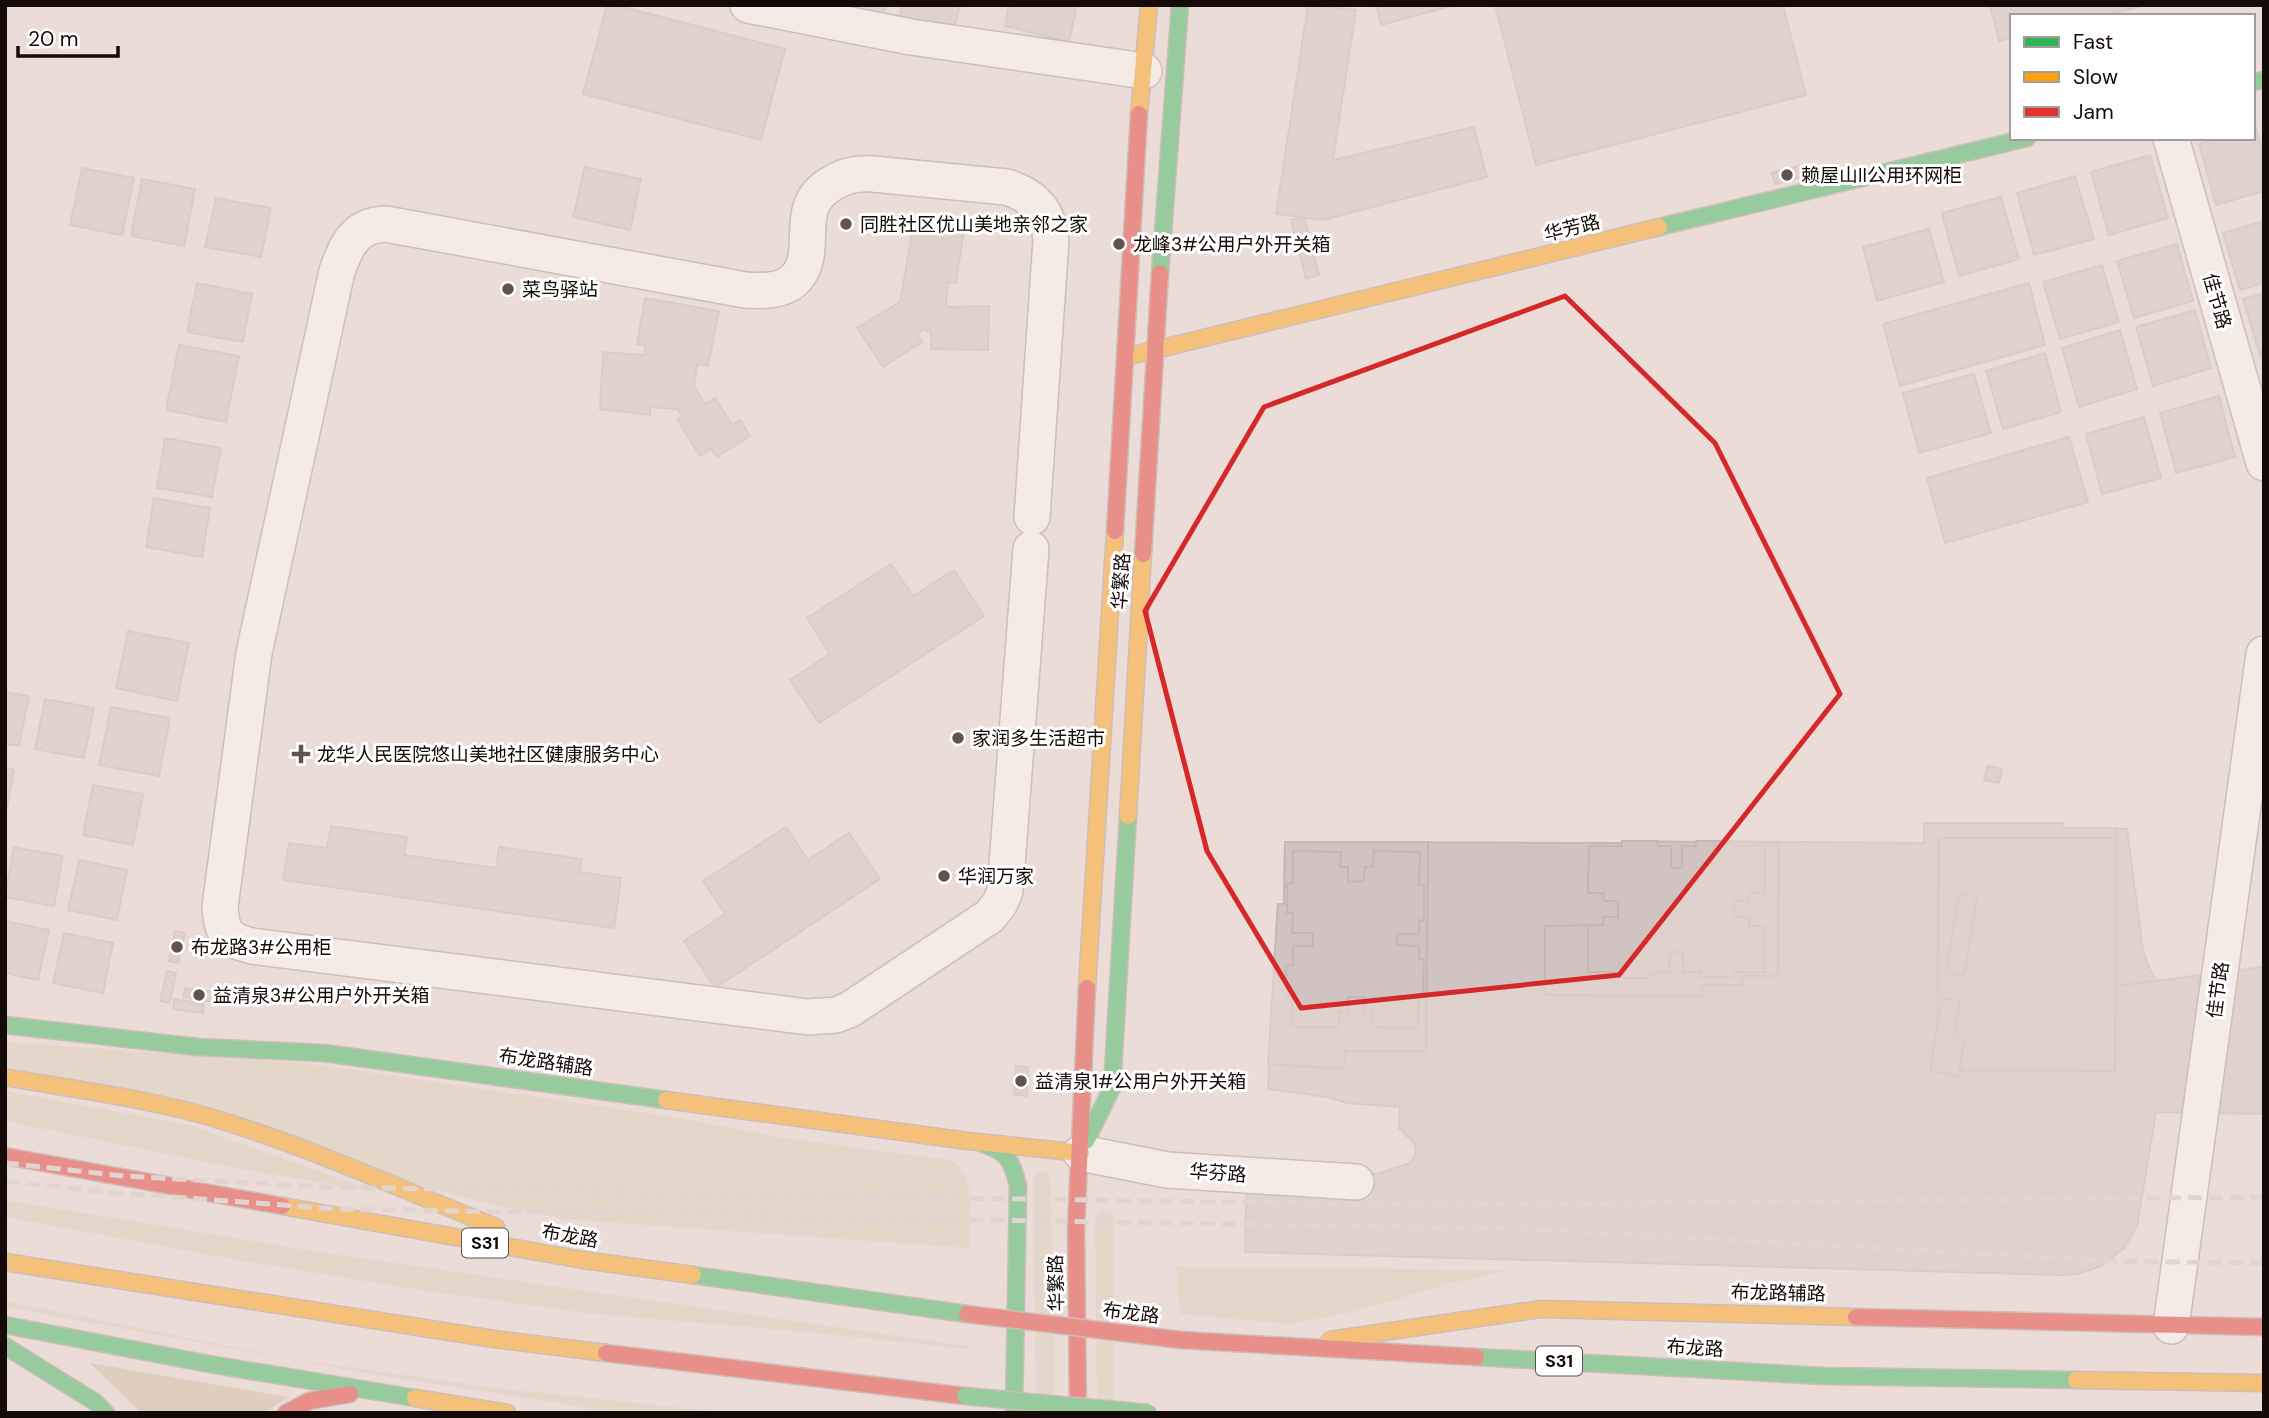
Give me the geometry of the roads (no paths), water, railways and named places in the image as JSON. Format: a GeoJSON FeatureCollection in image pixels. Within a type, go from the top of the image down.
{"type":"FeatureCollection","features":[{"type":"Feature","properties":{"kind":"main road","name":"华繁路"},"geometry":{"type":"LineString","coordinates":[[1078,1413],[1076,1228],[1081,1153],[1081,1082],[1137,138],[1149,5]]}},
{"type":"Feature","properties":{"kind":"main road","name":"华繁路"},"geometry":{"type":"LineString","coordinates":[[1081,1153],[1112,1088],[1180,5]]}},
{"type":"Feature","properties":{"kind":"main road","name":"华芳路"},"geometry":{"type":"LineString","coordinates":[[1126,357],[2019,140]]}},
{"type":"Feature","properties":{"kind":"main road","name":"布龙路辅路"},"geometry":{"type":"LineString","coordinates":[[5,1025],[117,1039],[324,1053],[981,1143],[1081,1153]]}},
{"type":"Feature","properties":{"kind":"main road"},"geometry":{"type":"LineString","coordinates":[[5,1077],[146,1100],[214,1118],[286,1143],[583,1260]]}},
{"type":"Feature","properties":{"kind":"main road"},"geometry":{"type":"LineString","coordinates":[[981,1143],[1009,1155],[1018,1186],[1014,1413]]}},
{"type":"Feature","properties":{"kind":"main road","name":"布龙路"},"geometry":{"type":"LineString","coordinates":[[5,1156],[583,1260],[967,1314],[1181,1340],[1824,1376],[2264,1383]]}},
{"type":"Feature","properties":{"kind":"main road"},"geometry":{"type":"LineString","coordinates":[[5,1262],[494,1339],[965,1396],[1149,1413]]}},
{"type":"Feature","properties":{"kind":"main road","name":"布龙路辅路"},"geometry":{"type":"LineString","coordinates":[[1295,1346],[1541,1309],[2264,1327]]}},
{"type":"Feature","properties":{"kind":"main road"},"geometry":{"type":"LineString","coordinates":[[5,1325],[209,1364],[507,1413]]}},
{"type":"Feature","properties":{"kind":"main road"},"geometry":{"type":"LineString","coordinates":[[5,1346],[95,1402],[106,1413]]}},
{"type":"Feature","properties":{"kind":"main road"},"geometry":{"type":"LineString","coordinates":[[286,1413],[309,1401],[342,1394],[380,1391]]}},
{"type":"Feature","properties":{"kind":"street"},"geometry":{"type":"LineString","coordinates":[[748,5],[911,37],[1144,71]]}},
{"type":"Feature","properties":{"kind":"street","name":"佳节路"},"geometry":{"type":"LineString","coordinates":[[2172,140],[2264,463]]}},
{"type":"Feature","properties":{"kind":"street"},"geometry":{"type":"LineString","coordinates":[[863,173],[1006,187],[1029,196],[1047,218],[1051,240],[1032,533],[1005,891],[990,916],[849,1010],[836,1016],[808,1017],[253,946],[234,942],[225,933],[220,907],[254,653],[337,271],[349,243],[360,231],[373,224],[386,224],[746,290],[768,291],[797,278],[804,262],[810,206],[814,196],[837,180],[863,173]]}},
{"type":"Feature","properties":{"kind":"street","name":"佳节路"},"geometry":{"type":"LineString","coordinates":[[2171,1326],[2264,654]]}},
{"type":"Feature","properties":{"kind":"street","name":"华芬路"},"geometry":{"type":"LineString","coordinates":[[1081,1153],[1167,1170],[1356,1182]]}},
{"type":"Feature","properties":{"kind":"railway"},"geometry":{"type":"LineString","coordinates":[[5,1163],[124,1176],[324,1187],[952,1198],[1431,1205],[2264,1197]]}},
{"type":"Feature","properties":{"kind":"railway"},"geometry":{"type":"LineString","coordinates":[[5,1181],[105,1192],[337,1209],[1523,1229],[2112,1261],[2264,1263]]}},
{"type":"Feature","properties":{"kind":"place","name":"赖屋山II公用环网柜"},"geometry":{"type":"Point","coordinates":[1787,175]}},
{"type":"Feature","properties":{"kind":"place","name":"同胜社区优山美地亲邻之家"},"geometry":{"type":"Point","coordinates":[846,224]}},
{"type":"Feature","properties":{"kind":"place","name":"龙峰3#公用户外开关箱"},"geometry":{"type":"Point","coordinates":[1119,244]}},
{"type":"Feature","properties":{"kind":"place","name":"菜鸟驿站"},"geometry":{"type":"Point","coordinates":[508,289]}},
{"type":"Feature","properties":{"kind":"place","name":"家润多生活超市"},"geometry":{"type":"Point","coordinates":[958,738]}},
{"type":"Feature","properties":{"kind":"place","name":"龙华人民医院悠山美地社区健康服务中心"},"geometry":{"type":"Point","coordinates":[301,754]}},
{"type":"Feature","properties":{"kind":"place","name":"华润万家"},"geometry":{"type":"Point","coordinates":[944,876]}},
{"type":"Feature","properties":{"kind":"place","name":"布龙路3#公用柜"},"geometry":{"type":"Point","coordinates":[177,947]}},
{"type":"Feature","properties":{"kind":"place","name":"益清泉3#公用户外开关箱"},"geometry":{"type":"Point","coordinates":[199,995]}},
{"type":"Feature","properties":{"kind":"place","name":"益清泉1#公用户外开关箱"},"geometry":{"type":"Point","coordinates":[1021,1081]}}]}
